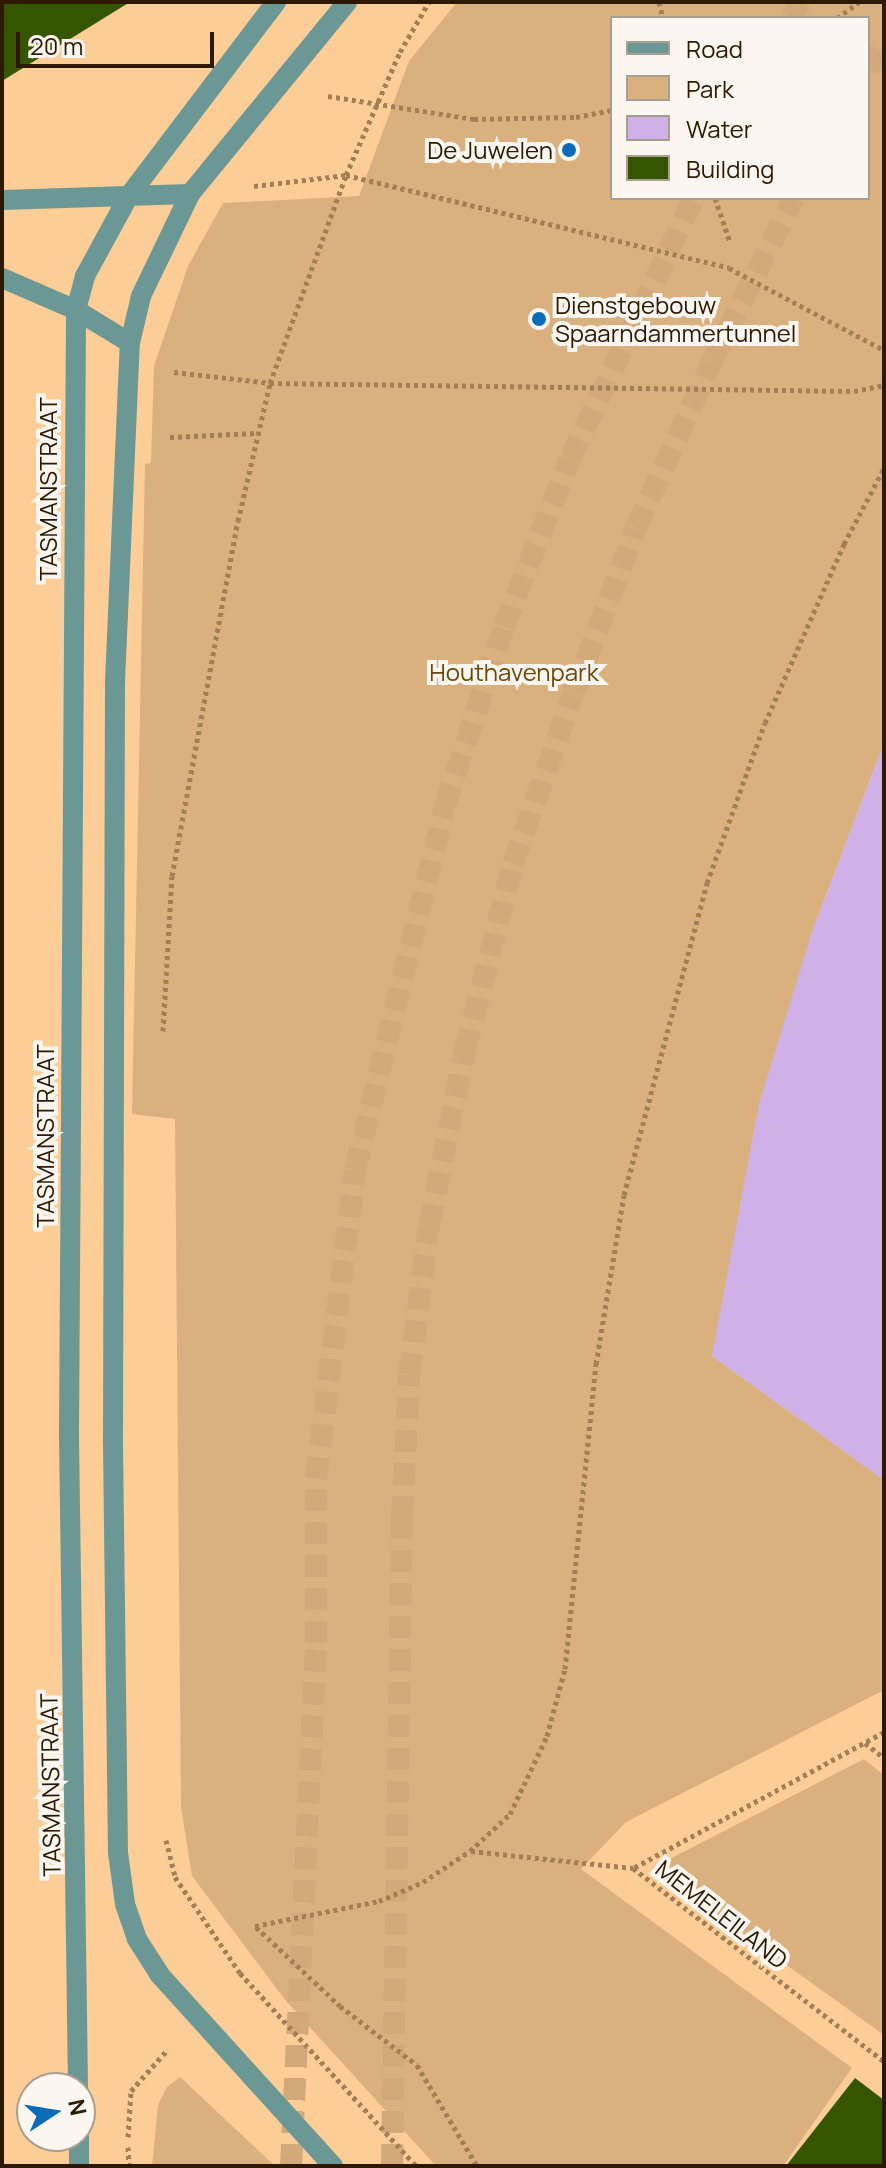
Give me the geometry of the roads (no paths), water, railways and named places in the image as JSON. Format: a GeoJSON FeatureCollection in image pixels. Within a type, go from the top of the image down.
{"type":"FeatureCollection","features":[{"type":"Feature","properties":{"kind":"street","name":"TASMANSTRAAT"},"geometry":{"type":"LineString","coordinates":[[78,2072],[69,1434],[76,310],[85,276],[128,197],[276,2]]}},
{"type":"Feature","properties":{"kind":"street"},"geometry":{"type":"LineString","coordinates":[[333,2166],[160,1975],[137,1939],[118,1853],[113,1438],[115,682],[130,343],[141,296],[190,194],[347,2]]}},
{"type":"Feature","properties":{"kind":"street"},"geometry":{"type":"LineString","coordinates":[[2,200],[190,194]]}},
{"type":"Feature","properties":{"kind":"street"},"geometry":{"type":"LineString","coordinates":[[2,278],[76,310],[130,343]]}},
{"type":"Feature","properties":{"kind":"water"},"geometry":{"type":"Polygon","coordinates":[[[884,743],[884,1480],[712,1356],[759,1104],[812,932],[884,743]]]}},
{"type":"Feature","properties":{"kind":"tunnel"},"geometry":{"type":"LineString","coordinates":[[792,16],[801,2]]}},
{"type":"Feature","properties":{"kind":"tunnel"},"geometry":{"type":"LineString","coordinates":[[870,66],[884,41]]}},
{"type":"Feature","properties":{"kind":"tunnel"},"geometry":{"type":"LineString","coordinates":[[291,2166],[316,1643],[316,1479],[355,1170],[445,806],[504,627],[570,459],[693,200]]}},
{"type":"Feature","properties":{"kind":"tunnel"},"geometry":{"type":"LineString","coordinates":[[392,2166],[402,1518],[409,1375],[429,1226],[465,1051],[513,864],[574,692],[636,528],[712,361],[793,200]]}},
{"type":"Feature","properties":{"kind":"place","name":"De Juwelen"},"geometry":{"type":"Point","coordinates":[569,150]}},
{"type":"Feature","properties":{"kind":"place","name":"Dienstgebouw Spaarndammertunnel"},"geometry":{"type":"Point","coordinates":[539,319]}},
{"type":"Feature","properties":{"kind":"park label","name":"Houthavenpark"},"geometry":{"type":"Point","coordinates":[514,672]}}]}
